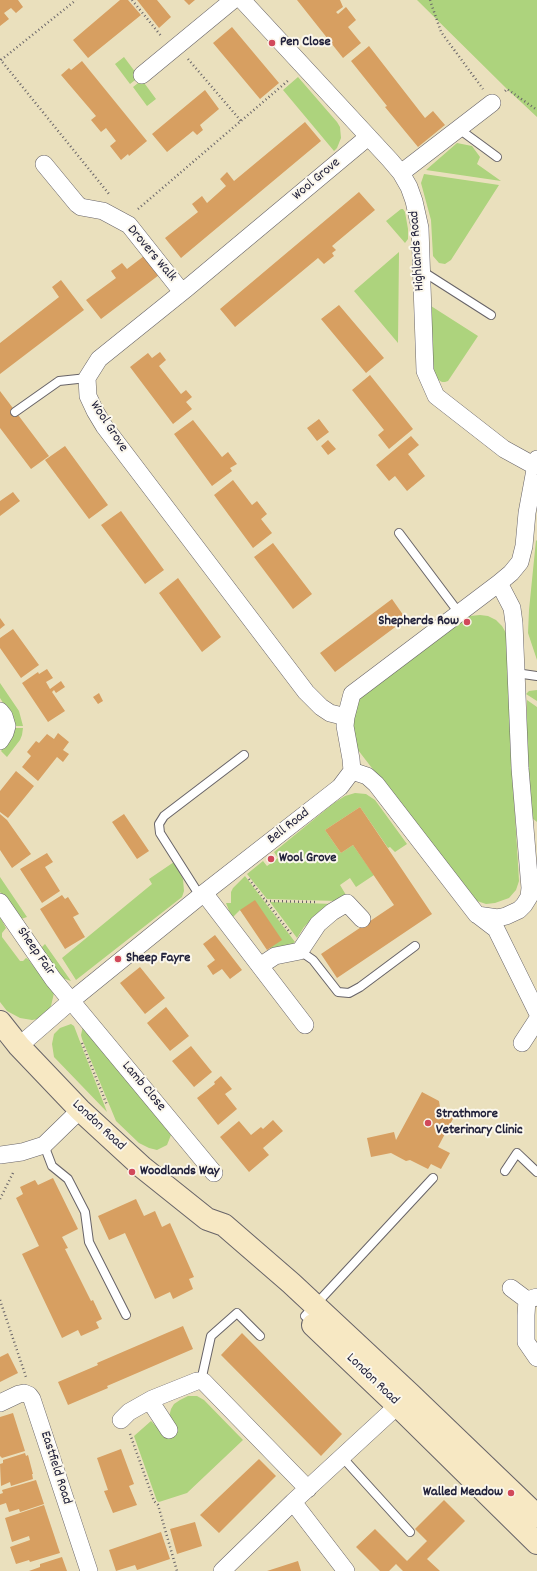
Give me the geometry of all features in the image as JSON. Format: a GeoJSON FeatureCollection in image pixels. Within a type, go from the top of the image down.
{"type":"FeatureCollection","features":[{"type":"Feature","properties":{"kind":"street"},"geometry":{"type":"LineString","coordinates":[[142,75],[233,0]]}},
{"type":"Feature","properties":{"kind":"street","name":"Highlands Road"},"geometry":{"type":"LineString","coordinates":[[242,0],[401,173],[409,187],[417,214],[421,250],[425,371],[436,396],[504,449],[536,462]]}},
{"type":"Feature","properties":{"kind":"street"},"geometry":{"type":"LineString","coordinates":[[401,173],[492,102]]}},
{"type":"Feature","properties":{"kind":"street","name":"Wool Grove"},"geometry":{"type":"LineString","coordinates":[[346,717],[330,713],[321,707],[306,692],[104,426],[88,396],[87,378],[99,359],[368,137]]}},
{"type":"Feature","properties":{"kind":"street","name":"Drovers Walk"},"geometry":{"type":"LineString","coordinates":[[44,164],[81,208],[102,211],[129,225],[182,292]]}},
{"type":"Feature","properties":{"kind":"street"},"geometry":{"type":"LineString","coordinates":[[536,462],[532,515],[520,562],[499,583],[352,694],[345,726],[352,759],[352,771],[367,776],[376,784],[477,915],[496,929],[537,1012]]}},
{"type":"Feature","properties":{"kind":"street"},"geometry":{"type":"LineString","coordinates":[[477,915],[498,918],[513,913],[524,905],[529,897],[530,888],[532,842],[520,768],[512,608],[499,583]]}},
{"type":"Feature","properties":{"kind":"street"},"geometry":{"type":"LineString","coordinates":[[0,711],[4,716],[7,726],[0,741]]}},
{"type":"Feature","properties":{"kind":"street","name":"Bell Road"},"geometry":{"type":"LineString","coordinates":[[19,1046],[72,1000],[202,895],[340,787],[352,771]]}},
{"type":"Feature","properties":{"kind":"street"},"geometry":{"type":"LineString","coordinates":[[202,895],[260,966],[305,1025]]}},
{"type":"Feature","properties":{"kind":"street","name":"Sheep Fair"},"geometry":{"type":"LineString","coordinates":[[0,902],[53,979],[72,1000]]}},
{"type":"Feature","properties":{"kind":"street"},"geometry":{"type":"LineString","coordinates":[[260,966],[275,956],[301,950],[318,924],[332,912],[347,903],[362,919]]}},
{"type":"Feature","properties":{"kind":"street","name":"Lamb Close"},"geometry":{"type":"LineString","coordinates":[[72,1000],[214,1173]]}},
{"type":"Feature","properties":{"kind":"street"},"geometry":{"type":"LineString","coordinates":[[522,1043],[537,1020]]}},
{"type":"Feature","properties":{"kind":"street","name":"London Road"},"geometry":{"type":"LineString","coordinates":[[0,1022],[19,1046],[80,1110],[142,1167],[206,1219],[224,1225],[291,1283],[310,1311],[404,1400],[537,1516]]}},
{"type":"Feature","properties":{"kind":"street"},"geometry":{"type":"LineString","coordinates":[[0,1155],[22,1152],[44,1145],[80,1110]]}},
{"type":"Feature","properties":{"kind":"street"},"geometry":{"type":"LineString","coordinates":[[511,1288],[532,1298],[526,1342],[537,1358]]}},
{"type":"Feature","properties":{"kind":"street"},"geometry":{"type":"LineString","coordinates":[[123,1419],[135,1409],[152,1399],[197,1381],[201,1381],[211,1388],[308,1489]]}},
{"type":"Feature","properties":{"kind":"street"},"geometry":{"type":"LineString","coordinates":[[0,1402],[19,1394],[24,1393],[29,1395]]}},
{"type":"Feature","properties":{"kind":"street","name":"Eastfield Road"},"geometry":{"type":"LineString","coordinates":[[29,1395],[32,1399],[89,1571]]}},
{"type":"Feature","properties":{"kind":"street"},"geometry":{"type":"LineString","coordinates":[[152,1399],[154,1407],[169,1430]]}},
{"type":"Feature","properties":{"kind":"street"},"geometry":{"type":"LineString","coordinates":[[222,1571],[293,1502],[404,1400]]}},
{"type":"Feature","properties":{"kind":"street","name":"London Road"},"geometry":{"type":"LineString","coordinates":[[404,1400],[537,1543]]}},
{"type":"Feature","properties":{"kind":"street"},"geometry":{"type":"LineString","coordinates":[[293,1502],[346,1571]]}},
{"type":"Feature","properties":{"kind":"lane"},"geometry":{"type":"LineString","coordinates":[[459,129],[496,157]]}},
{"type":"Feature","properties":{"kind":"lane"},"geometry":{"type":"LineString","coordinates":[[421,271],[490,315]]}},
{"type":"Feature","properties":{"kind":"lane"},"geometry":{"type":"LineString","coordinates":[[15,412],[58,381],[87,378]]}},
{"type":"Feature","properties":{"kind":"lane"},"geometry":{"type":"LineString","coordinates":[[399,534],[460,613]]}},
{"type":"Feature","properties":{"kind":"lane"},"geometry":{"type":"LineString","coordinates":[[516,673],[537,676]]}},
{"type":"Feature","properties":{"kind":"lane"},"geometry":{"type":"LineString","coordinates":[[202,895],[160,834],[159,824],[164,816],[244,755]]}},
{"type":"Feature","properties":{"kind":"lane"},"geometry":{"type":"LineString","coordinates":[[301,950],[313,960],[338,992],[349,993],[360,987],[415,946]]}},
{"type":"Feature","properties":{"kind":"lane"},"geometry":{"type":"LineString","coordinates":[[44,1145],[52,1166],[68,1179],[85,1212],[89,1242],[126,1315]]}},
{"type":"Feature","properties":{"kind":"lane"},"geometry":{"type":"LineString","coordinates":[[505,1171],[517,1153],[537,1172]]}},
{"type":"Feature","properties":{"kind":"lane"},"geometry":{"type":"LineString","coordinates":[[310,1311],[433,1178]]}},
{"type":"Feature","properties":{"kind":"lane"},"geometry":{"type":"LineString","coordinates":[[201,1381],[211,1336],[236,1313],[260,1336]]}},
{"type":"Feature","properties":{"kind":"lane"},"geometry":{"type":"LineString","coordinates":[[342,1457],[410,1532]]}},
{"type":"Feature","properties":{"kind":"path"},"geometry":{"type":"LineString","coordinates":[[76,0],[0,60],[113,199]]}},
{"type":"Feature","properties":{"kind":"path"},"geometry":{"type":"LineString","coordinates":[[132,0],[241,121]]}},
{"type":"Feature","properties":{"kind":"path"},"geometry":{"type":"LineString","coordinates":[[430,0],[441,32],[492,102],[507,89],[537,110]]}},
{"type":"Feature","properties":{"kind":"path"},"geometry":{"type":"LineString","coordinates":[[134,212],[304,67]]}},
{"type":"Feature","properties":{"kind":"path"},"geometry":{"type":"LineString","coordinates":[[239,866],[301,950]]}},
{"type":"Feature","properties":{"kind":"path"},"geometry":{"type":"LineString","coordinates":[[266,901],[347,903]]}},
{"type":"Feature","properties":{"kind":"path"},"geometry":{"type":"LineString","coordinates":[[81,1042],[107,1107]]}},
{"type":"Feature","properties":{"kind":"path"},"geometry":{"type":"LineString","coordinates":[[0,1199],[22,1152]]}},
{"type":"Feature","properties":{"kind":"path"},"geometry":{"type":"LineString","coordinates":[[0,1300],[25,1374],[29,1395]]}},
{"type":"Feature","properties":{"kind":"path"},"geometry":{"type":"LineString","coordinates":[[123,1419],[154,1501],[158,1505],[177,1571]]}},
{"type":"Feature","properties":{"kind":"green space"},"geometry":{"type":"Polygon","coordinates":[[[417,0],[537,0],[537,117],[507,89],[417,0]]]}},
{"type":"Feature","properties":{"kind":"green space"},"geometry":{"type":"Polygon","coordinates":[[[124,57],[139,77],[130,84],[115,64],[124,57]]]}},
{"type":"Feature","properties":{"kind":"green space"},"geometry":{"type":"Polygon","coordinates":[[[298,77],[340,127],[341,138],[337,148],[334,151],[283,90],[298,77]]]}},
{"type":"Feature","properties":{"kind":"green space"},"geometry":{"type":"Polygon","coordinates":[[[142,80],[156,99],[147,106],[133,87],[142,80]]]}},
{"type":"Feature","properties":{"kind":"green space"},"geometry":{"type":"Polygon","coordinates":[[[457,143],[472,146],[480,157],[477,164],[501,181],[426,170],[457,143]]]}},
{"type":"Feature","properties":{"kind":"green space"},"geometry":{"type":"Polygon","coordinates":[[[424,174],[499,185],[451,260],[445,264],[439,263],[433,256],[431,220],[421,183],[424,174]]]}},
{"type":"Feature","properties":{"kind":"green space"},"geometry":{"type":"Polygon","coordinates":[[[401,209],[405,212],[408,229],[408,239],[405,243],[386,221],[401,209]]]}},
{"type":"Feature","properties":{"kind":"green space"},"geometry":{"type":"Polygon","coordinates":[[[399,252],[398,343],[354,291],[399,252]]]}},
{"type":"Feature","properties":{"kind":"green space"},"geometry":{"type":"Polygon","coordinates":[[[431,306],[478,336],[448,381],[445,382],[437,379],[433,368],[431,306]]]}},
{"type":"Feature","properties":{"kind":"green space"},"geometry":{"type":"Polygon","coordinates":[[[536,540],[537,541],[537,660],[528,633],[536,540]]]}},
{"type":"Feature","properties":{"kind":"green space"},"geometry":{"type":"Polygon","coordinates":[[[470,616],[488,616],[496,620],[506,633],[519,881],[516,890],[509,898],[495,903],[486,904],[477,901],[466,890],[358,750],[354,741],[352,716],[359,699],[365,694],[470,616]]]}},
{"type":"Feature","properties":{"kind":"green space"},"geometry":{"type":"Polygon","coordinates":[[[0,683],[19,711],[23,726],[13,726],[7,709],[0,698],[0,683]]]}},
{"type":"Feature","properties":{"kind":"green space"},"geometry":{"type":"Polygon","coordinates":[[[537,690],[537,701],[526,694],[529,691],[537,690]]]}},
{"type":"Feature","properties":{"kind":"green space"},"geometry":{"type":"Polygon","coordinates":[[[527,700],[537,707],[537,822],[532,818],[527,768],[527,700]]]}},
{"type":"Feature","properties":{"kind":"green space"},"geometry":{"type":"Polygon","coordinates":[[[14,728],[23,728],[22,735],[7,757],[1,751],[9,740],[14,728]]]}},
{"type":"Feature","properties":{"kind":"green space"},"geometry":{"type":"Polygon","coordinates":[[[355,793],[366,794],[375,800],[407,844],[395,852],[390,847],[388,848],[360,807],[325,830],[341,853],[353,845],[374,875],[356,887],[350,878],[340,885],[346,895],[337,901],[267,899],[247,874],[263,861],[267,866],[278,858],[274,852],[334,803],[345,796],[355,793]]]}},
{"type":"Feature","properties":{"kind":"green space"},"geometry":{"type":"Polygon","coordinates":[[[174,862],[183,879],[184,891],[182,897],[76,980],[62,958],[152,884],[149,879],[174,862]]]}},
{"type":"Feature","properties":{"kind":"green space"},"geometry":{"type":"Polygon","coordinates":[[[245,876],[295,942],[289,947],[281,950],[270,948],[240,910],[232,918],[226,903],[231,903],[231,892],[233,888],[245,876]]]}},
{"type":"Feature","properties":{"kind":"green space"},"geometry":{"type":"Polygon","coordinates":[[[0,877],[27,917],[21,919],[16,916],[0,892],[0,877]]]}},
{"type":"Feature","properties":{"kind":"green space"},"geometry":{"type":"Polygon","coordinates":[[[270,902],[334,904],[311,920],[304,927],[297,938],[270,902]]]}},
{"type":"Feature","properties":{"kind":"green space"},"geometry":{"type":"Polygon","coordinates":[[[0,917],[6,928],[2,933],[2,937],[20,961],[23,961],[26,958],[28,959],[54,993],[48,1012],[38,1019],[32,1020],[20,1018],[7,1011],[0,1002],[0,917]]]}},
{"type":"Feature","properties":{"kind":"green space"},"geometry":{"type":"Polygon","coordinates":[[[45,944],[71,981],[62,978],[40,949],[45,944]]]}},
{"type":"Feature","properties":{"kind":"green space"},"geometry":{"type":"Polygon","coordinates":[[[71,1024],[74,1026],[107,1112],[54,1057],[52,1044],[54,1034],[60,1028],[71,1024]]]}},
{"type":"Feature","properties":{"kind":"green space"},"geometry":{"type":"Polygon","coordinates":[[[83,1026],[171,1135],[167,1145],[157,1150],[149,1148],[139,1143],[116,1121],[82,1039],[81,1035],[83,1026]]]}},
{"type":"Feature","properties":{"kind":"green space"},"geometry":{"type":"Polygon","coordinates":[[[188,1396],[197,1396],[204,1400],[243,1440],[187,1493],[159,1502],[157,1501],[134,1436],[151,1421],[167,1437],[177,1427],[169,1417],[171,1409],[174,1404],[188,1396]]]}},
{"type":"Feature","properties":{"kind":"building"},"geometry":{"type":"Polygon","coordinates":[[[0,0],[18,0],[23,7],[16,13],[11,8],[4,13],[9,19],[0,26],[0,0]]]}},
{"type":"Feature","properties":{"kind":"building"},"geometry":{"type":"Polygon","coordinates":[[[120,0],[128,0],[141,15],[88,58],[73,40],[120,0]]]}},
{"type":"Feature","properties":{"kind":"building"},"geometry":{"type":"Polygon","coordinates":[[[137,0],[157,0],[171,17],[159,28],[137,0]]]}},
{"type":"Feature","properties":{"kind":"building"},"geometry":{"type":"Polygon","coordinates":[[[184,0],[195,0],[189,5],[184,0]]]}},
{"type":"Feature","properties":{"kind":"building"},"geometry":{"type":"Polygon","coordinates":[[[297,0],[340,0],[343,7],[336,12],[338,14],[346,7],[356,20],[348,27],[361,43],[343,58],[297,0]]]}},
{"type":"Feature","properties":{"kind":"building"},"geometry":{"type":"Polygon","coordinates":[[[232,27],[279,83],[260,99],[213,43],[232,27]]]}},
{"type":"Feature","properties":{"kind":"building"},"geometry":{"type":"Polygon","coordinates":[[[369,46],[425,118],[433,111],[445,125],[418,147],[385,107],[387,106],[351,61],[369,46]]]}},
{"type":"Feature","properties":{"kind":"building"},"geometry":{"type":"Polygon","coordinates":[[[82,61],[147,141],[129,156],[128,154],[121,160],[110,146],[116,141],[106,128],[101,132],[91,120],[96,116],[61,75],[69,68],[71,70],[82,61]]]}},
{"type":"Feature","properties":{"kind":"building"},"geometry":{"type":"Polygon","coordinates":[[[205,90],[219,109],[200,125],[203,130],[197,135],[193,131],[167,152],[152,134],[205,90]]]}},
{"type":"Feature","properties":{"kind":"building"},"geometry":{"type":"Polygon","coordinates":[[[305,122],[321,141],[181,258],[165,238],[198,212],[192,204],[202,196],[207,203],[226,186],[220,179],[227,172],[234,181],[305,122]]]}},
{"type":"Feature","properties":{"kind":"building"},"geometry":{"type":"Polygon","coordinates":[[[359,192],[375,210],[332,246],[336,250],[332,253],[334,256],[324,264],[318,258],[235,327],[220,309],[359,192]]]}},
{"type":"Feature","properties":{"kind":"building"},"geometry":{"type":"Polygon","coordinates":[[[144,256],[159,275],[101,319],[86,300],[116,278],[111,271],[122,263],[127,269],[144,256]]]}},
{"type":"Feature","properties":{"kind":"building"},"geometry":{"type":"Polygon","coordinates":[[[61,280],[84,310],[0,374],[0,343],[59,297],[52,287],[61,280]]]}},
{"type":"Feature","properties":{"kind":"building"},"geometry":{"type":"Polygon","coordinates":[[[339,305],[384,358],[366,373],[321,319],[339,305]]]}},
{"type":"Feature","properties":{"kind":"building"},"geometry":{"type":"Polygon","coordinates":[[[160,352],[166,360],[159,366],[181,394],[186,390],[192,397],[186,402],[192,409],[173,424],[130,367],[148,353],[152,358],[160,352]]]}},
{"type":"Feature","properties":{"kind":"building"},"geometry":{"type":"Polygon","coordinates":[[[370,375],[413,429],[389,449],[378,435],[384,430],[352,390],[370,375]]]}},
{"type":"Feature","properties":{"kind":"building"},"geometry":{"type":"Polygon","coordinates":[[[0,391],[49,456],[31,469],[0,428],[0,391]]]}},
{"type":"Feature","properties":{"kind":"building"},"geometry":{"type":"Polygon","coordinates":[[[319,419],[329,432],[317,441],[307,428],[319,419]]]}},
{"type":"Feature","properties":{"kind":"building"},"geometry":{"type":"Polygon","coordinates":[[[193,420],[222,457],[228,452],[237,464],[230,468],[232,471],[212,486],[174,434],[193,420]]]}},
{"type":"Feature","properties":{"kind":"building"},"geometry":{"type":"Polygon","coordinates":[[[411,436],[419,445],[408,454],[425,476],[407,491],[395,476],[389,481],[376,465],[411,436]]]}},
{"type":"Feature","properties":{"kind":"building"},"geometry":{"type":"Polygon","coordinates":[[[328,440],[336,449],[328,455],[321,446],[328,440]]]}},
{"type":"Feature","properties":{"kind":"building"},"geometry":{"type":"Polygon","coordinates":[[[65,446],[108,505],[89,519],[45,460],[65,446]]]}},
{"type":"Feature","properties":{"kind":"building"},"geometry":{"type":"Polygon","coordinates":[[[233,480],[252,505],[257,501],[267,514],[261,519],[272,533],[253,548],[214,495],[233,480]]]}},
{"type":"Feature","properties":{"kind":"building"},"geometry":{"type":"Polygon","coordinates":[[[13,492],[20,501],[0,516],[0,501],[13,492]]]}},
{"type":"Feature","properties":{"kind":"building"},"geometry":{"type":"Polygon","coordinates":[[[121,511],[164,570],[145,584],[101,525],[121,511]]]}},
{"type":"Feature","properties":{"kind":"building"},"geometry":{"type":"Polygon","coordinates":[[[273,543],[312,594],[293,609],[254,557],[273,543]]]}},
{"type":"Feature","properties":{"kind":"building"},"geometry":{"type":"Polygon","coordinates":[[[178,578],[221,637],[202,652],[159,593],[178,578]]]}},
{"type":"Feature","properties":{"kind":"building"},"geometry":{"type":"Polygon","coordinates":[[[392,599],[406,619],[335,672],[320,653],[392,599]]]}},
{"type":"Feature","properties":{"kind":"building"},"geometry":{"type":"Polygon","coordinates":[[[0,618],[5,625],[0,629],[0,618]]]}},
{"type":"Feature","properties":{"kind":"building"},"geometry":{"type":"Polygon","coordinates":[[[13,629],[39,665],[21,678],[0,648],[0,638],[13,629]]]}},
{"type":"Feature","properties":{"kind":"building"},"geometry":{"type":"Polygon","coordinates":[[[47,669],[53,678],[46,682],[50,689],[61,681],[65,687],[56,693],[54,690],[52,692],[65,711],[48,722],[22,683],[38,672],[39,674],[47,669]]]}},
{"type":"Feature","properties":{"kind":"building"},"geometry":{"type":"Polygon","coordinates":[[[99,693],[103,701],[98,704],[93,697],[99,693]]]}},
{"type":"Feature","properties":{"kind":"building"},"geometry":{"type":"Polygon","coordinates":[[[58,733],[69,742],[63,750],[69,754],[63,762],[57,757],[38,781],[22,767],[31,756],[27,752],[36,741],[39,743],[47,734],[54,739],[58,733]]]}},
{"type":"Feature","properties":{"kind":"building"},"geometry":{"type":"Polygon","coordinates":[[[16,771],[34,786],[8,818],[0,812],[0,791],[16,771]]]}},
{"type":"Feature","properties":{"kind":"building"},"geometry":{"type":"Polygon","coordinates":[[[360,807],[432,914],[337,978],[321,954],[394,905],[353,845],[341,853],[325,830],[360,807]]]}},
{"type":"Feature","properties":{"kind":"building"},"geometry":{"type":"Polygon","coordinates":[[[0,814],[7,820],[31,854],[12,868],[0,850],[0,814]]]}},
{"type":"Feature","properties":{"kind":"building"},"geometry":{"type":"Polygon","coordinates":[[[124,814],[149,851],[137,859],[112,822],[124,814]]]}},
{"type":"Feature","properties":{"kind":"building"},"geometry":{"type":"Polygon","coordinates":[[[47,853],[53,862],[45,867],[60,891],[42,903],[20,869],[47,853]]]}},
{"type":"Feature","properties":{"kind":"building"},"geometry":{"type":"Polygon","coordinates":[[[62,895],[65,899],[68,897],[79,914],[73,917],[85,937],[65,949],[40,909],[62,895]]]}},
{"type":"Feature","properties":{"kind":"building"},"geometry":{"type":"Polygon","coordinates":[[[255,900],[282,940],[267,950],[240,910],[255,900]]]}},
{"type":"Feature","properties":{"kind":"building"},"geometry":{"type":"Polygon","coordinates":[[[215,935],[242,970],[230,979],[222,969],[213,975],[207,966],[215,960],[203,944],[215,935]]]}},
{"type":"Feature","properties":{"kind":"building"},"geometry":{"type":"Polygon","coordinates":[[[140,967],[165,998],[145,1014],[120,983],[140,967]]]}},
{"type":"Feature","properties":{"kind":"building"},"geometry":{"type":"Polygon","coordinates":[[[166,1007],[189,1036],[170,1051],[147,1023],[166,1007]]]}},
{"type":"Feature","properties":{"kind":"building"},"geometry":{"type":"Polygon","coordinates":[[[191,1046],[212,1072],[194,1087],[172,1061],[191,1046]]]}},
{"type":"Feature","properties":{"kind":"building"},"geometry":{"type":"Polygon","coordinates":[[[221,1076],[232,1089],[225,1094],[237,1109],[218,1125],[197,1098],[215,1084],[214,1082],[221,1076]]]}},
{"type":"Feature","properties":{"kind":"building","name":"Strathmore Veterinary Clinic"},"geometry":{"type":"Polygon","coordinates":[[[422,1092],[439,1101],[440,1107],[455,1115],[438,1147],[450,1153],[441,1169],[431,1164],[428,1169],[410,1160],[406,1161],[391,1153],[371,1157],[367,1138],[394,1132],[396,1140],[422,1092]]]}},
{"type":"Feature","properties":{"kind":"building"},"geometry":{"type":"Polygon","coordinates":[[[273,1120],[283,1131],[263,1148],[269,1155],[249,1172],[220,1137],[239,1121],[251,1135],[261,1127],[263,1129],[273,1120]]]}},
{"type":"Feature","properties":{"kind":"building"},"geometry":{"type":"Polygon","coordinates":[[[53,1178],[78,1229],[62,1237],[68,1248],[65,1249],[91,1301],[93,1300],[102,1319],[96,1322],[99,1328],[81,1336],[78,1330],[62,1338],[22,1254],[39,1246],[16,1198],[23,1194],[20,1187],[35,1180],[38,1185],[53,1178]]]}},
{"type":"Feature","properties":{"kind":"building"},"geometry":{"type":"Polygon","coordinates":[[[136,1199],[144,1216],[155,1211],[162,1227],[170,1223],[194,1277],[189,1279],[193,1289],[173,1299],[170,1292],[155,1299],[125,1233],[109,1240],[98,1216],[136,1199]]]}},
{"type":"Feature","properties":{"kind":"building"},"geometry":{"type":"Polygon","coordinates":[[[183,1326],[193,1349],[107,1386],[108,1388],[68,1405],[58,1382],[98,1365],[97,1363],[183,1326]]]}},
{"type":"Feature","properties":{"kind":"building"},"geometry":{"type":"Polygon","coordinates":[[[242,1333],[342,1434],[321,1456],[221,1355],[242,1333]]]}},
{"type":"Feature","properties":{"kind":"building"},"geometry":{"type":"Polygon","coordinates":[[[8,1353],[18,1373],[0,1382],[0,1357],[8,1353]]]}},
{"type":"Feature","properties":{"kind":"building"},"geometry":{"type":"Polygon","coordinates":[[[13,1413],[25,1451],[2,1458],[0,1456],[0,1417],[13,1413]]]}},
{"type":"Feature","properties":{"kind":"building"},"geometry":{"type":"Polygon","coordinates":[[[121,1449],[134,1484],[129,1486],[137,1505],[113,1513],[104,1491],[108,1490],[97,1458],[121,1449]]]}},
{"type":"Feature","properties":{"kind":"building"},"geometry":{"type":"Polygon","coordinates":[[[25,1453],[26,1456],[28,1455],[33,1479],[11,1486],[10,1482],[1,1486],[0,1464],[3,1463],[3,1460],[25,1453]]]}},
{"type":"Feature","properties":{"kind":"building"},"geometry":{"type":"Polygon","coordinates":[[[259,1459],[276,1476],[219,1533],[200,1515],[259,1459]]]}},
{"type":"Feature","properties":{"kind":"building"},"geometry":{"type":"Polygon","coordinates":[[[36,1480],[44,1504],[20,1512],[19,1509],[9,1512],[6,1503],[0,1505],[0,1494],[3,1493],[2,1490],[36,1480]]]}},
{"type":"Feature","properties":{"kind":"building"},"geometry":{"type":"Polygon","coordinates":[[[444,1500],[465,1521],[427,1559],[440,1571],[403,1571],[396,1564],[389,1571],[380,1571],[356,1547],[375,1529],[407,1561],[427,1541],[415,1529],[444,1500]]]}},
{"type":"Feature","properties":{"kind":"building"},"geometry":{"type":"Polygon","coordinates":[[[44,1505],[60,1553],[30,1562],[29,1560],[16,1564],[10,1547],[30,1540],[29,1536],[12,1542],[5,1518],[44,1505]]]}},
{"type":"Feature","properties":{"kind":"building"},"geometry":{"type":"Polygon","coordinates":[[[195,1522],[202,1546],[177,1554],[170,1529],[195,1522]]]}},
{"type":"Feature","properties":{"kind":"building"},"geometry":{"type":"Polygon","coordinates":[[[161,1532],[170,1559],[137,1570],[135,1565],[116,1571],[109,1550],[161,1532]]]}},
{"type":"Feature","properties":{"kind":"building"},"geometry":{"type":"Polygon","coordinates":[[[62,1557],[67,1571],[29,1571],[40,1567],[40,1564],[62,1557]]]}},
{"type":"Feature","properties":{"kind":"building"},"geometry":{"type":"Polygon","coordinates":[[[298,1561],[301,1571],[267,1571],[298,1561]]]}},
{"type":"Feature","properties":{"kind":"place","name":"Pen Close"},"geometry":{"type":"Point","coordinates":[272,43]}},
{"type":"Feature","properties":{"kind":"place","name":"Shepherds Row"},"geometry":{"type":"Point","coordinates":[467,622]}},
{"type":"Feature","properties":{"kind":"place","name":"Wool Grove"},"geometry":{"type":"Point","coordinates":[271,859]}},
{"type":"Feature","properties":{"kind":"place","name":"Sheep Fayre"},"geometry":{"type":"Point","coordinates":[118,959]}},
{"type":"Feature","properties":{"kind":"place","name":"Strathmore Veterinary Clinic"},"geometry":{"type":"Point","coordinates":[428,1123]}},
{"type":"Feature","properties":{"kind":"place","name":"Woodlands Way"},"geometry":{"type":"Point","coordinates":[132,1172]}},
{"type":"Feature","properties":{"kind":"place","name":"Walled Meadow"},"geometry":{"type":"Point","coordinates":[511,1493]}}]}
